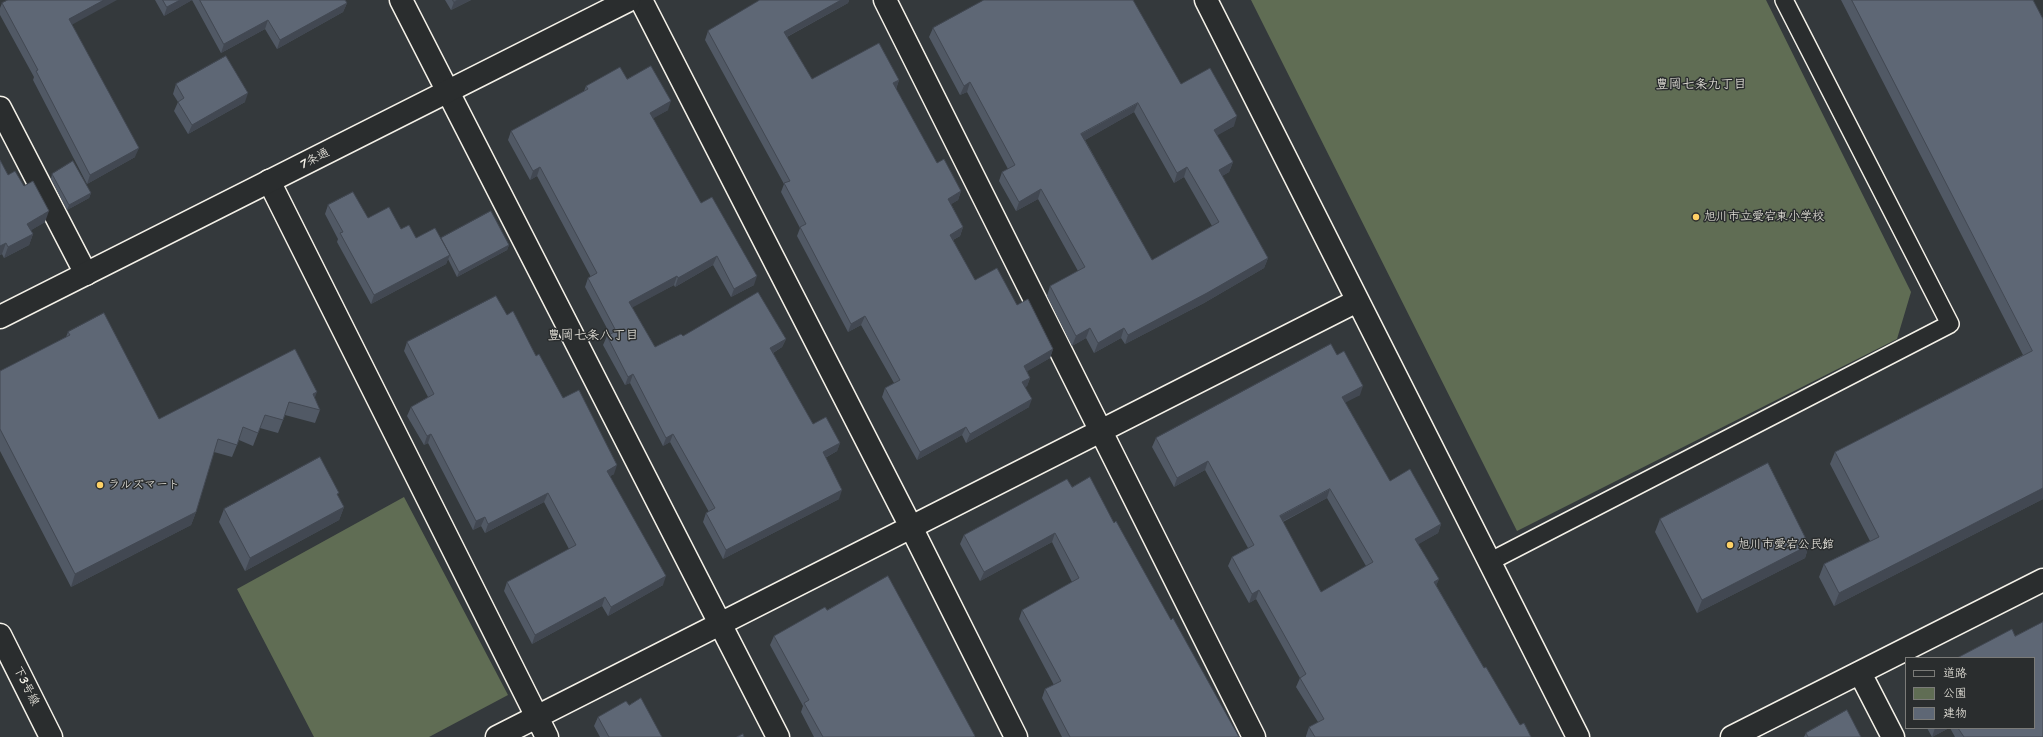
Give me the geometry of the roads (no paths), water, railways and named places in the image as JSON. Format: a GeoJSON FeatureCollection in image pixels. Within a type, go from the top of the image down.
{"type":"FeatureCollection","features":[{"type":"Feature","properties":{"kind":"street"},"geometry":{"type":"LineString","coordinates":[[401,0],[446,92],[721,623],[778,737]]}},
{"type":"Feature","properties":{"kind":"street","name":"7条通"},"geometry":{"type":"LineString","coordinates":[[0,317],[629,0]]}},
{"type":"Feature","properties":{"kind":"street"},"geometry":{"type":"LineString","coordinates":[[641,0],[911,527],[1016,737]]}},
{"type":"Feature","properties":{"kind":"street"},"geometry":{"type":"LineString","coordinates":[[885,0],[1102,430],[1254,737]]}},
{"type":"Feature","properties":{"kind":"street"},"geometry":{"type":"LineString","coordinates":[[1206,0],[1578,737]]}},
{"type":"Feature","properties":{"kind":"street"},"geometry":{"type":"LineString","coordinates":[[0,108],[86,274]]}},
{"type":"Feature","properties":{"kind":"street"},"geometry":{"type":"LineString","coordinates":[[269,181],[547,737]]}},
{"type":"Feature","properties":{"kind":"street"},"geometry":{"type":"LineString","coordinates":[[497,737],[1357,301]]}},
{"type":"Feature","properties":{"kind":"street"},"geometry":{"type":"LineString","coordinates":[[1732,737],[2043,580]]}},
{"type":"Feature","properties":{"kind":"street","name":"下3号線"},"geometry":{"type":"LineString","coordinates":[[0,635],[51,737]]}},
{"type":"Feature","properties":{"kind":"street"},"geometry":{"type":"LineString","coordinates":[[1860,673],[1893,737]]}},
{"type":"Feature","properties":{"kind":"lane"},"geometry":{"type":"LineString","coordinates":[[1489,562],[1950,324],[1784,0]]}},
{"type":"Feature","properties":{"kind":"place","name":"旭川市立愛宕東小学校"},"geometry":{"type":"Point","coordinates":[1696,217]}},
{"type":"Feature","properties":{"kind":"place","name":"ラルズマート"},"geometry":{"type":"Point","coordinates":[100,485]}},
{"type":"Feature","properties":{"kind":"place","name":"旭川市愛宕公民館"},"geometry":{"type":"Point","coordinates":[1730,545]}},
{"type":"Feature","properties":{"kind":"district","name":"豊岡七条九丁目"},"geometry":{"type":"Point","coordinates":[1701,85]}},
{"type":"Feature","properties":{"kind":"district","name":"豊岡七条八丁目"},"geometry":{"type":"Point","coordinates":[593,336]}}]}
